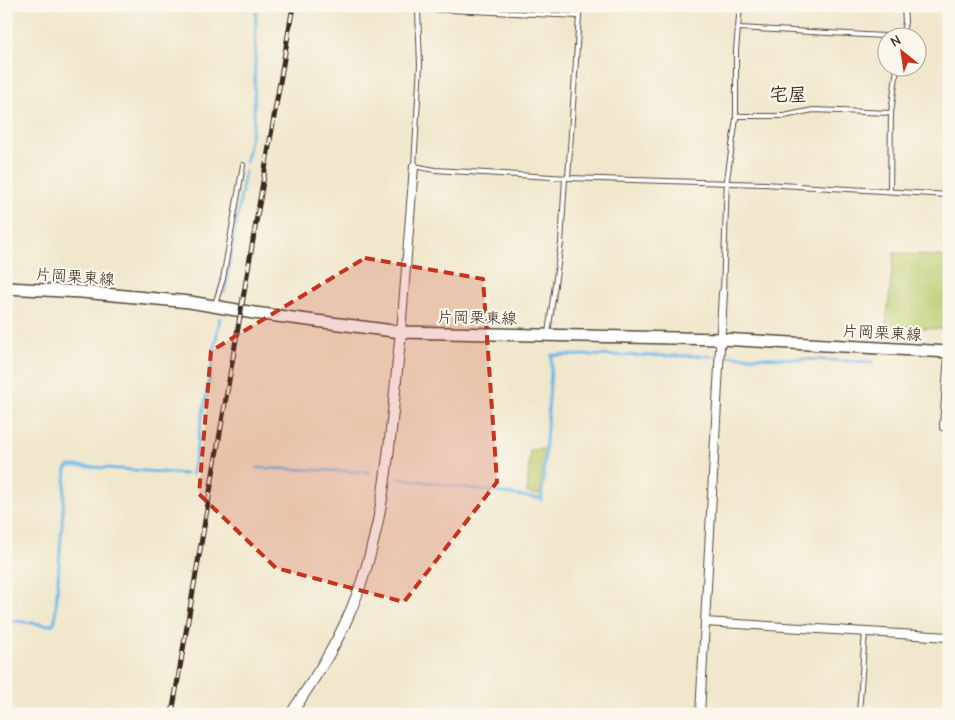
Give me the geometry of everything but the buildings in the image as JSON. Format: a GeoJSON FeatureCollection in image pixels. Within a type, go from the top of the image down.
{"type":"FeatureCollection","features":[{"type":"Feature","properties":{"kind":"main road","name":"片岡栗東線"},"geometry":{"type":"LineString","coordinates":[[6,288],[82,292],[214,306],[401,332],[721,339],[948,352]]}},
{"type":"Feature","properties":{"kind":"street"},"geometry":{"type":"LineString","coordinates":[[291,714],[338,638],[367,566],[376,534],[401,332],[414,166]]}},
{"type":"Feature","properties":{"kind":"street"},"geometry":{"type":"LineString","coordinates":[[700,714],[723,293]]}},
{"type":"Feature","properties":{"kind":"street"},"geometry":{"type":"LineString","coordinates":[[704,622],[949,637]]}},
{"type":"Feature","properties":{"kind":"lane"},"geometry":{"type":"LineString","coordinates":[[246,6],[257,6]]}},
{"type":"Feature","properties":{"kind":"lane"},"geometry":{"type":"LineString","coordinates":[[361,6],[579,16]]}},
{"type":"Feature","properties":{"kind":"lane"},"geometry":{"type":"LineString","coordinates":[[548,335],[561,243],[579,6]]}},
{"type":"Feature","properties":{"kind":"lane"},"geometry":{"type":"LineString","coordinates":[[723,293],[727,183],[736,116],[738,71],[736,60],[740,6]]}},
{"type":"Feature","properties":{"kind":"lane"},"geometry":{"type":"LineString","coordinates":[[904,6],[904,28]]}},
{"type":"Feature","properties":{"kind":"lane"},"geometry":{"type":"LineString","coordinates":[[418,10],[420,65],[414,166],[435,170],[566,178],[890,190],[949,195]]}},
{"type":"Feature","properties":{"kind":"lane"},"geometry":{"type":"LineString","coordinates":[[739,28],[878,36]]}},
{"type":"Feature","properties":{"kind":"lane"},"geometry":{"type":"LineString","coordinates":[[890,190],[891,114],[896,78]]}},
{"type":"Feature","properties":{"kind":"lane"},"geometry":{"type":"LineString","coordinates":[[736,116],[784,116],[802,111],[820,110],[891,114]]}},
{"type":"Feature","properties":{"kind":"lane"},"geometry":{"type":"LineString","coordinates":[[214,306],[223,279],[243,164]]}},
{"type":"Feature","properties":{"kind":"lane"},"geometry":{"type":"LineString","coordinates":[[948,352],[942,428],[949,429]]}},
{"type":"Feature","properties":{"kind":"lane"},"geometry":{"type":"LineString","coordinates":[[859,714],[865,632]]}},
{"type":"Feature","properties":{"kind":"highlighted area"},"geometry":{"type":"Polygon","coordinates":[[[365,258],[483,279],[497,482],[404,602],[276,568],[199,494],[211,351],[365,258]]]}},
{"type":"Feature","properties":{"kind":"green space"},"geometry":{"type":"Polygon","coordinates":[[[894,253],[949,257],[949,330],[886,325],[894,253]]]}},
{"type":"Feature","properties":{"kind":"green space"},"geometry":{"type":"Polygon","coordinates":[[[545,449],[540,495],[527,493],[530,450],[545,449]]]}},
{"type":"Feature","properties":{"kind":"waterway"},"geometry":{"type":"LineString","coordinates":[[246,162],[254,119],[256,11]]}},
{"type":"Feature","properties":{"kind":"waterway"},"geometry":{"type":"LineString","coordinates":[[225,292],[245,171]]}},
{"type":"Feature","properties":{"kind":"waterway"},"geometry":{"type":"LineString","coordinates":[[192,474],[220,318]]}},
{"type":"Feature","properties":{"kind":"waterway"},"geometry":{"type":"LineString","coordinates":[[399,478],[542,499],[552,355],[712,356]]}},
{"type":"Feature","properties":{"kind":"waterway"},"geometry":{"type":"LineString","coordinates":[[729,356],[873,362]]}},
{"type":"Feature","properties":{"kind":"waterway"},"geometry":{"type":"LineString","coordinates":[[6,620],[49,625],[53,624],[55,620],[66,469],[70,466],[79,466],[186,474]]}},
{"type":"Feature","properties":{"kind":"waterway"},"geometry":{"type":"LineString","coordinates":[[257,468],[369,472]]}},
{"type":"Feature","properties":{"kind":"railway"},"geometry":{"type":"LineString","coordinates":[[172,714],[293,6]]}},
{"type":"Feature","properties":{"kind":"district","name":"宅屋"},"geometry":{"type":"Point","coordinates":[788,94]}}]}
